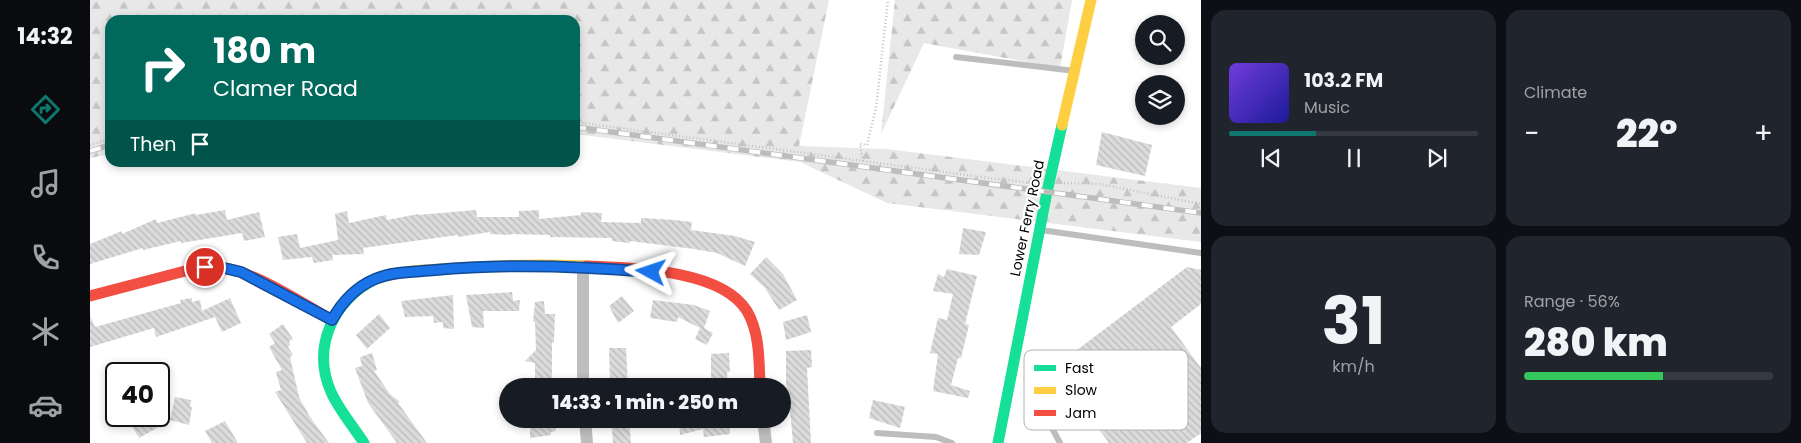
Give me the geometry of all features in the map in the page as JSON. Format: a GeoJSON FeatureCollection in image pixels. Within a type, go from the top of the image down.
{"type":"FeatureCollection","features":[{"type":"Feature","properties":{"kind":"street","name":"Lower Ferry Road"},"geometry":{"type":"LineString","coordinates":[[998,443],[1050,181],[1091,0]]}},
{"type":"Feature","properties":{"kind":"street"},"geometry":{"type":"LineString","coordinates":[[364,443],[334,398],[327,383],[323,351],[326,333],[332,320],[348,297],[375,279],[392,274],[473,266],[583,266],[651,272],[704,280],[720,286],[732,294],[743,305],[752,319],[756,333],[759,378]]}},
{"type":"Feature","properties":{"kind":"street"},"geometry":{"type":"LineString","coordinates":[[583,266],[584,378]]}},
{"type":"Feature","properties":{"kind":"street"},"geometry":{"type":"LineString","coordinates":[[90,296],[189,270],[205,267],[224,268],[256,278],[332,320]]}},
{"type":"Feature","properties":{"kind":"street"},"geometry":{"type":"LineString","coordinates":[[586,428],[587,443]]}},
{"type":"Feature","properties":{"kind":"street"},"geometry":{"type":"LineString","coordinates":[[764,428],[766,443]]}},
{"type":"Feature","properties":{"kind":"lane"},"geometry":{"type":"LineString","coordinates":[[956,57],[1076,71]]}},
{"type":"Feature","properties":{"kind":"lane"},"geometry":{"type":"LineString","coordinates":[[1040,230],[1201,253]]}},
{"type":"Feature","properties":{"kind":"lane"},"geometry":{"type":"LineString","coordinates":[[1053,430],[1060,443]]}},
{"type":"Feature","properties":{"kind":"lane"},"geometry":{"type":"LineString","coordinates":[[878,433],[936,437],[952,443]]}},
{"type":"Feature","properties":{"kind":"path"},"geometry":{"type":"LineString","coordinates":[[863,161],[860,144],[867,145],[876,108],[888,0]]}},
{"type":"Feature","properties":{"kind":"path"},"geometry":{"type":"LineString","coordinates":[[580,123],[1032,182],[1034,190]]}},
{"type":"Feature","properties":{"kind":"path"},"geometry":{"type":"LineString","coordinates":[[90,145],[105,140]]}},
{"type":"Feature","properties":{"kind":"path"},"geometry":{"type":"LineString","coordinates":[[1050,181],[1100,184],[1201,204]]}},
{"type":"Feature","properties":{"kind":"green space"},"geometry":{"type":"Polygon","coordinates":[[[90,0],[829,0],[799,146],[886,149],[1201,188],[1201,242],[887,203],[800,162],[580,135],[580,15],[105,15],[105,155],[90,158],[90,0]]]}},
{"type":"Feature","properties":{"kind":"green space"},"geometry":{"type":"Polygon","coordinates":[[[895,0],[1072,0],[1060,68],[924,43],[881,134],[895,0]]]}},
{"type":"Feature","properties":{"kind":"building"},"geometry":{"type":"Polygon","coordinates":[[[1102,132],[1152,145],[1145,176],[1096,165],[1102,132]]]}},
{"type":"Feature","properties":{"kind":"building"},"geometry":{"type":"Polygon","coordinates":[[[225,210],[227,220],[259,212],[265,237],[244,241],[242,233],[181,243],[181,241],[143,250],[143,248],[90,264],[90,244],[122,231],[122,234],[156,219],[157,223],[196,213],[196,215],[225,210]]]}},
{"type":"Feature","properties":{"kind":"building"},"geometry":{"type":"Polygon","coordinates":[[[476,210],[477,217],[519,217],[519,211],[539,210],[539,219],[581,215],[581,212],[602,213],[601,222],[641,223],[641,218],[692,222],[691,230],[735,236],[755,242],[745,266],[717,253],[630,241],[630,243],[612,241],[612,238],[550,237],[550,235],[490,234],[490,232],[363,248],[364,254],[332,255],[333,260],[314,263],[312,257],[283,260],[278,237],[297,234],[300,248],[338,240],[335,214],[347,211],[349,223],[386,215],[387,220],[418,214],[476,210]]]}},
{"type":"Feature","properties":{"kind":"building"},"geometry":{"type":"Polygon","coordinates":[[[963,228],[986,232],[979,255],[959,254],[963,228]]]}},
{"type":"Feature","properties":{"kind":"building"},"geometry":{"type":"Polygon","coordinates":[[[766,257],[783,274],[797,300],[779,310],[765,288],[750,274],[766,257]]]}},
{"type":"Feature","properties":{"kind":"building"},"geometry":{"type":"Polygon","coordinates":[[[1187,267],[1201,270],[1201,304],[1171,327],[1188,350],[1077,350],[1187,267]]]}},
{"type":"Feature","properties":{"kind":"building"},"geometry":{"type":"Polygon","coordinates":[[[947,269],[977,276],[965,324],[969,325],[961,358],[958,358],[951,385],[970,391],[968,398],[933,391],[938,354],[930,353],[938,318],[947,320],[953,294],[933,291],[938,274],[944,277],[947,269]]]}},
{"type":"Feature","properties":{"kind":"building"},"geometry":{"type":"Polygon","coordinates":[[[512,292],[513,301],[520,300],[519,311],[483,311],[484,328],[472,327],[466,295],[512,292]]]}},
{"type":"Feature","properties":{"kind":"building"},"geometry":{"type":"Polygon","coordinates":[[[453,295],[454,329],[443,328],[443,322],[434,323],[433,316],[405,317],[401,301],[453,295]]]}},
{"type":"Feature","properties":{"kind":"building"},"geometry":{"type":"Polygon","coordinates":[[[622,296],[634,311],[618,323],[609,306],[622,296]]]}},
{"type":"Feature","properties":{"kind":"building"},"geometry":{"type":"Polygon","coordinates":[[[192,298],[192,302],[200,300],[202,311],[230,298],[241,323],[222,332],[215,317],[156,337],[154,328],[90,347],[90,316],[95,327],[181,303],[180,300],[192,298]]]}},
{"type":"Feature","properties":{"kind":"building"},"geometry":{"type":"Polygon","coordinates":[[[653,300],[694,305],[710,311],[704,328],[713,333],[707,345],[695,339],[700,328],[678,317],[677,322],[650,318],[653,300]]]}},
{"type":"Feature","properties":{"kind":"building"},"geometry":{"type":"Polygon","coordinates":[[[544,301],[545,314],[555,314],[554,343],[552,342],[552,378],[535,378],[535,363],[525,361],[536,350],[535,323],[533,321],[535,302],[544,301]]]}},
{"type":"Feature","properties":{"kind":"building"},"geometry":{"type":"Polygon","coordinates":[[[379,314],[390,328],[367,349],[356,335],[379,314]]]}},
{"type":"Feature","properties":{"kind":"building"},"geometry":{"type":"Polygon","coordinates":[[[807,315],[811,332],[786,340],[783,322],[807,315]]]}},
{"type":"Feature","properties":{"kind":"building"},"geometry":{"type":"Polygon","coordinates":[[[283,324],[293,339],[289,341],[290,345],[288,347],[293,355],[290,357],[299,397],[310,417],[329,443],[307,443],[275,392],[281,390],[276,372],[282,370],[269,347],[275,343],[269,334],[283,324]]]}},
{"type":"Feature","properties":{"kind":"building"},"geometry":{"type":"Polygon","coordinates":[[[609,348],[626,348],[628,378],[610,378],[609,348]]]}},
{"type":"Feature","properties":{"kind":"building"},"geometry":{"type":"Polygon","coordinates":[[[811,350],[812,367],[807,368],[811,443],[793,443],[791,378],[786,378],[786,351],[811,350]]]}},
{"type":"Feature","properties":{"kind":"building"},"geometry":{"type":"Polygon","coordinates":[[[1188,350],[1201,368],[1201,433],[1187,443],[1109,443],[1099,430],[1188,430],[1188,350]]]}},
{"type":"Feature","properties":{"kind":"building"},"geometry":{"type":"Polygon","coordinates":[[[372,353],[377,370],[374,371],[390,394],[400,402],[398,403],[427,443],[397,443],[368,403],[355,368],[362,366],[360,357],[372,353]]]}},
{"type":"Feature","properties":{"kind":"building"},"geometry":{"type":"Polygon","coordinates":[[[729,353],[730,372],[727,372],[727,378],[711,378],[711,354],[729,353]]]}},
{"type":"Feature","properties":{"kind":"building"},"geometry":{"type":"Polygon","coordinates":[[[175,397],[191,400],[190,407],[192,407],[189,425],[170,420],[175,397]]]}},
{"type":"Feature","properties":{"kind":"building"},"geometry":{"type":"Polygon","coordinates":[[[873,400],[905,407],[900,428],[869,418],[873,400]]]}},
{"type":"Feature","properties":{"kind":"building"},"geometry":{"type":"Polygon","coordinates":[[[225,421],[238,443],[212,443],[205,431],[225,421]]]}},
{"type":"Feature","properties":{"kind":"building"},"geometry":{"type":"Polygon","coordinates":[[[132,427],[156,427],[157,428],[139,438],[132,427]]]}},
{"type":"Feature","properties":{"kind":"building"},"geometry":{"type":"Polygon","coordinates":[[[530,428],[556,428],[556,431],[551,432],[551,435],[530,438],[530,428]]]}},
{"type":"Feature","properties":{"kind":"building"},"geometry":{"type":"Polygon","coordinates":[[[612,428],[630,428],[631,443],[613,443],[612,428]]]}},
{"type":"Feature","properties":{"kind":"building"},"geometry":{"type":"Polygon","coordinates":[[[680,428],[730,428],[730,434],[704,437],[703,429],[680,435],[680,428]]]}},
{"type":"Feature","properties":{"kind":"railway"},"geometry":{"type":"LineString","coordinates":[[580,128],[1201,213]]}},
{"type":"Feature","properties":{"kind":"railway"},"geometry":{"type":"LineString","coordinates":[[90,151],[105,146]]}},
{"type":"Feature","properties":{"kind":"traffic: fast"},"geometry":{"type":"LineString","coordinates":[[998,443],[1062,125]]}},
{"type":"Feature","properties":{"kind":"traffic: fast"},"geometry":{"type":"LineString","coordinates":[[364,443],[342,412],[331,392],[325,375],[325,342],[330,326],[348,299],[375,279]]}},
{"type":"Feature","properties":{"kind":"traffic: slow"},"geometry":{"type":"LineString","coordinates":[[1062,125],[1091,0]]}},
{"type":"Feature","properties":{"kind":"traffic: slow"},"geometry":{"type":"LineString","coordinates":[[375,279],[409,271],[533,265],[587,266]]}},
{"type":"Feature","properties":{"kind":"traffic: jam"},"geometry":{"type":"LineString","coordinates":[[587,266],[651,270],[674,274],[697,279],[735,297],[747,311],[757,338],[760,378]]}},
{"type":"Feature","properties":{"kind":"traffic: jam"},"geometry":{"type":"LineString","coordinates":[[90,296],[189,270],[220,267],[237,271],[265,282],[332,320]]}},
{"type":"Feature","properties":{"kind":"route"},"geometry":{"type":"LineString","coordinates":[[205,267],[224,268],[256,278],[332,320],[348,297],[361,287],[375,279],[392,274],[473,266],[530,265],[583,266],[651,272]]}}]}
